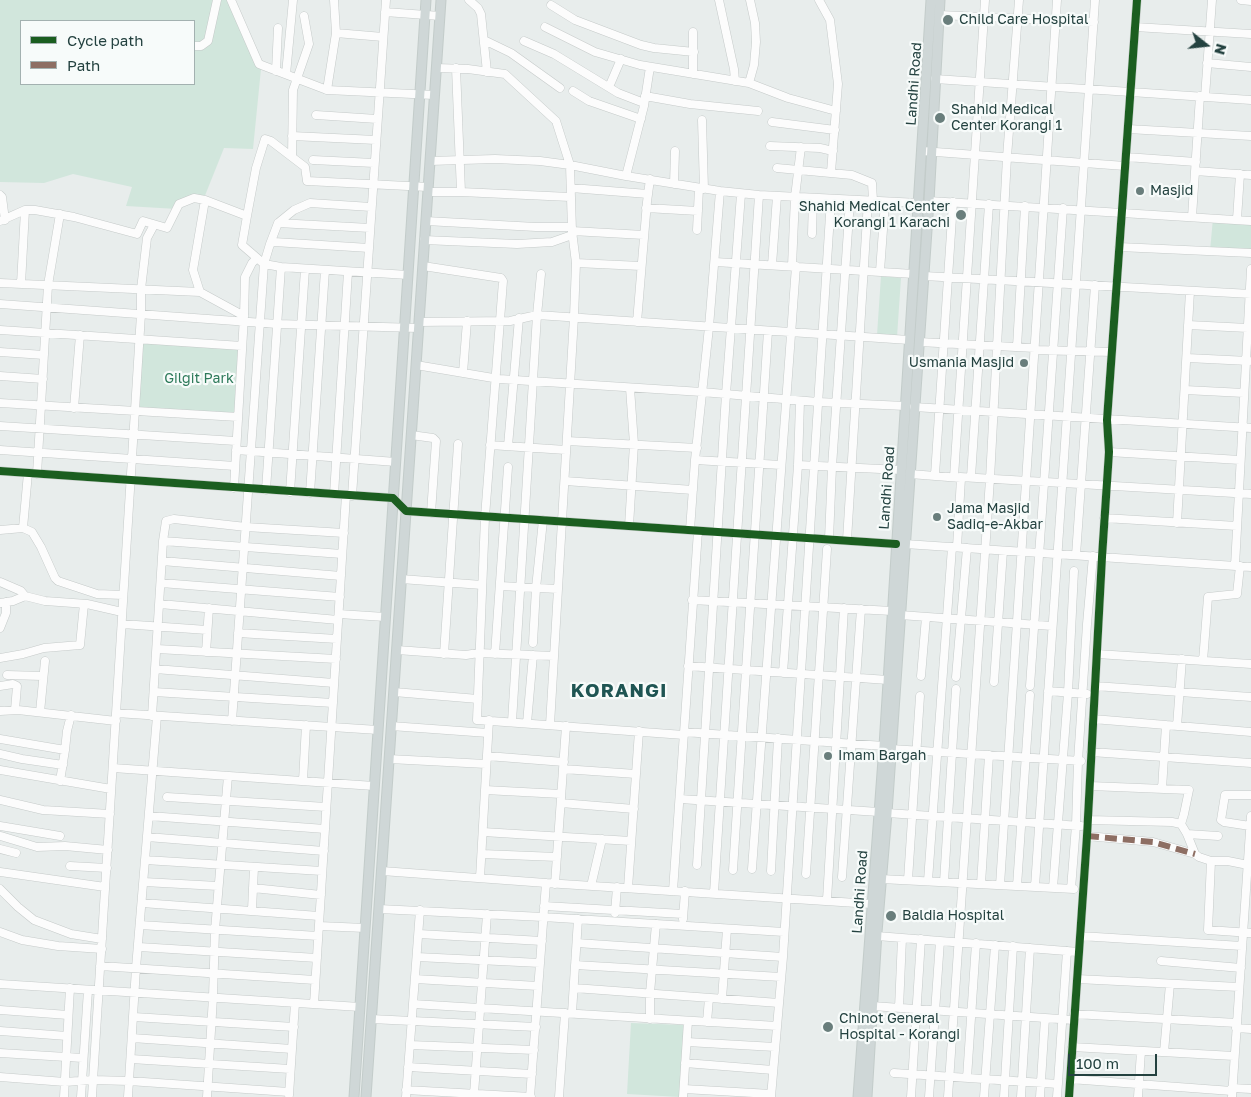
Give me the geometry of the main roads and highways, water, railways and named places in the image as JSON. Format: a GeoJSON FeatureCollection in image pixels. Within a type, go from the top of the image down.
{"type":"FeatureCollection","features":[{"type":"Feature","properties":{"kind":"main road"},"geometry":{"type":"LineString","coordinates":[[354,1097],[426,0]]}},
{"type":"Feature","properties":{"kind":"main road"},"geometry":{"type":"LineString","coordinates":[[366,1097],[441,0]]}},
{"type":"Feature","properties":{"kind":"main road","name":"Landhi Road"},"geometry":{"type":"LineString","coordinates":[[910,407],[909,340],[932,0]]}},
{"type":"Feature","properties":{"kind":"main road","name":"Landhi Road"},"geometry":{"type":"LineString","coordinates":[[866,1097],[905,472],[924,276],[940,0]]}},
{"type":"Feature","properties":{"kind":"main road","name":"Landhi Road"},"geometry":{"type":"LineString","coordinates":[[887,748],[888,680],[896,613]]}},
{"type":"Feature","properties":{"kind":"main road","name":"Landhi Road"},"geometry":{"type":"LineString","coordinates":[[858,1097],[872,904],[883,812]]}},
{"type":"Feature","properties":{"kind":"place","name":"Child Care Hospital"},"geometry":{"type":"Point","coordinates":[948,20]}},
{"type":"Feature","properties":{"kind":"place","name":"Shahid Medical Center Korangi 1"},"geometry":{"type":"Point","coordinates":[940,118]}},
{"type":"Feature","properties":{"kind":"place","name":"Masjid"},"geometry":{"type":"Point","coordinates":[1140,191]}},
{"type":"Feature","properties":{"kind":"place","name":"Shahid Medical Center Korangi 1 Karachi"},"geometry":{"type":"Point","coordinates":[961,215]}},
{"type":"Feature","properties":{"kind":"place","name":"Usmania Masjid"},"geometry":{"type":"Point","coordinates":[1024,363]}},
{"type":"Feature","properties":{"kind":"place","name":"Jama Masjid Sadiq-e-Akbar"},"geometry":{"type":"Point","coordinates":[937,517]}},
{"type":"Feature","properties":{"kind":"place","name":"Imam Bargah"},"geometry":{"type":"Point","coordinates":[828,756]}},
{"type":"Feature","properties":{"kind":"place","name":"Baldia Hospital"},"geometry":{"type":"Point","coordinates":[891,916]}},
{"type":"Feature","properties":{"kind":"place","name":"Chinot General Hospital - Korangi"},"geometry":{"type":"Point","coordinates":[828,1027]}},
{"type":"Feature","properties":{"kind":"district","name":"KORANGI"},"geometry":{"type":"Point","coordinates":[619,691]}},
{"type":"Feature","properties":{"kind":"park label","name":"Gilgit Park"},"geometry":{"type":"Point","coordinates":[199,379]}}]}
